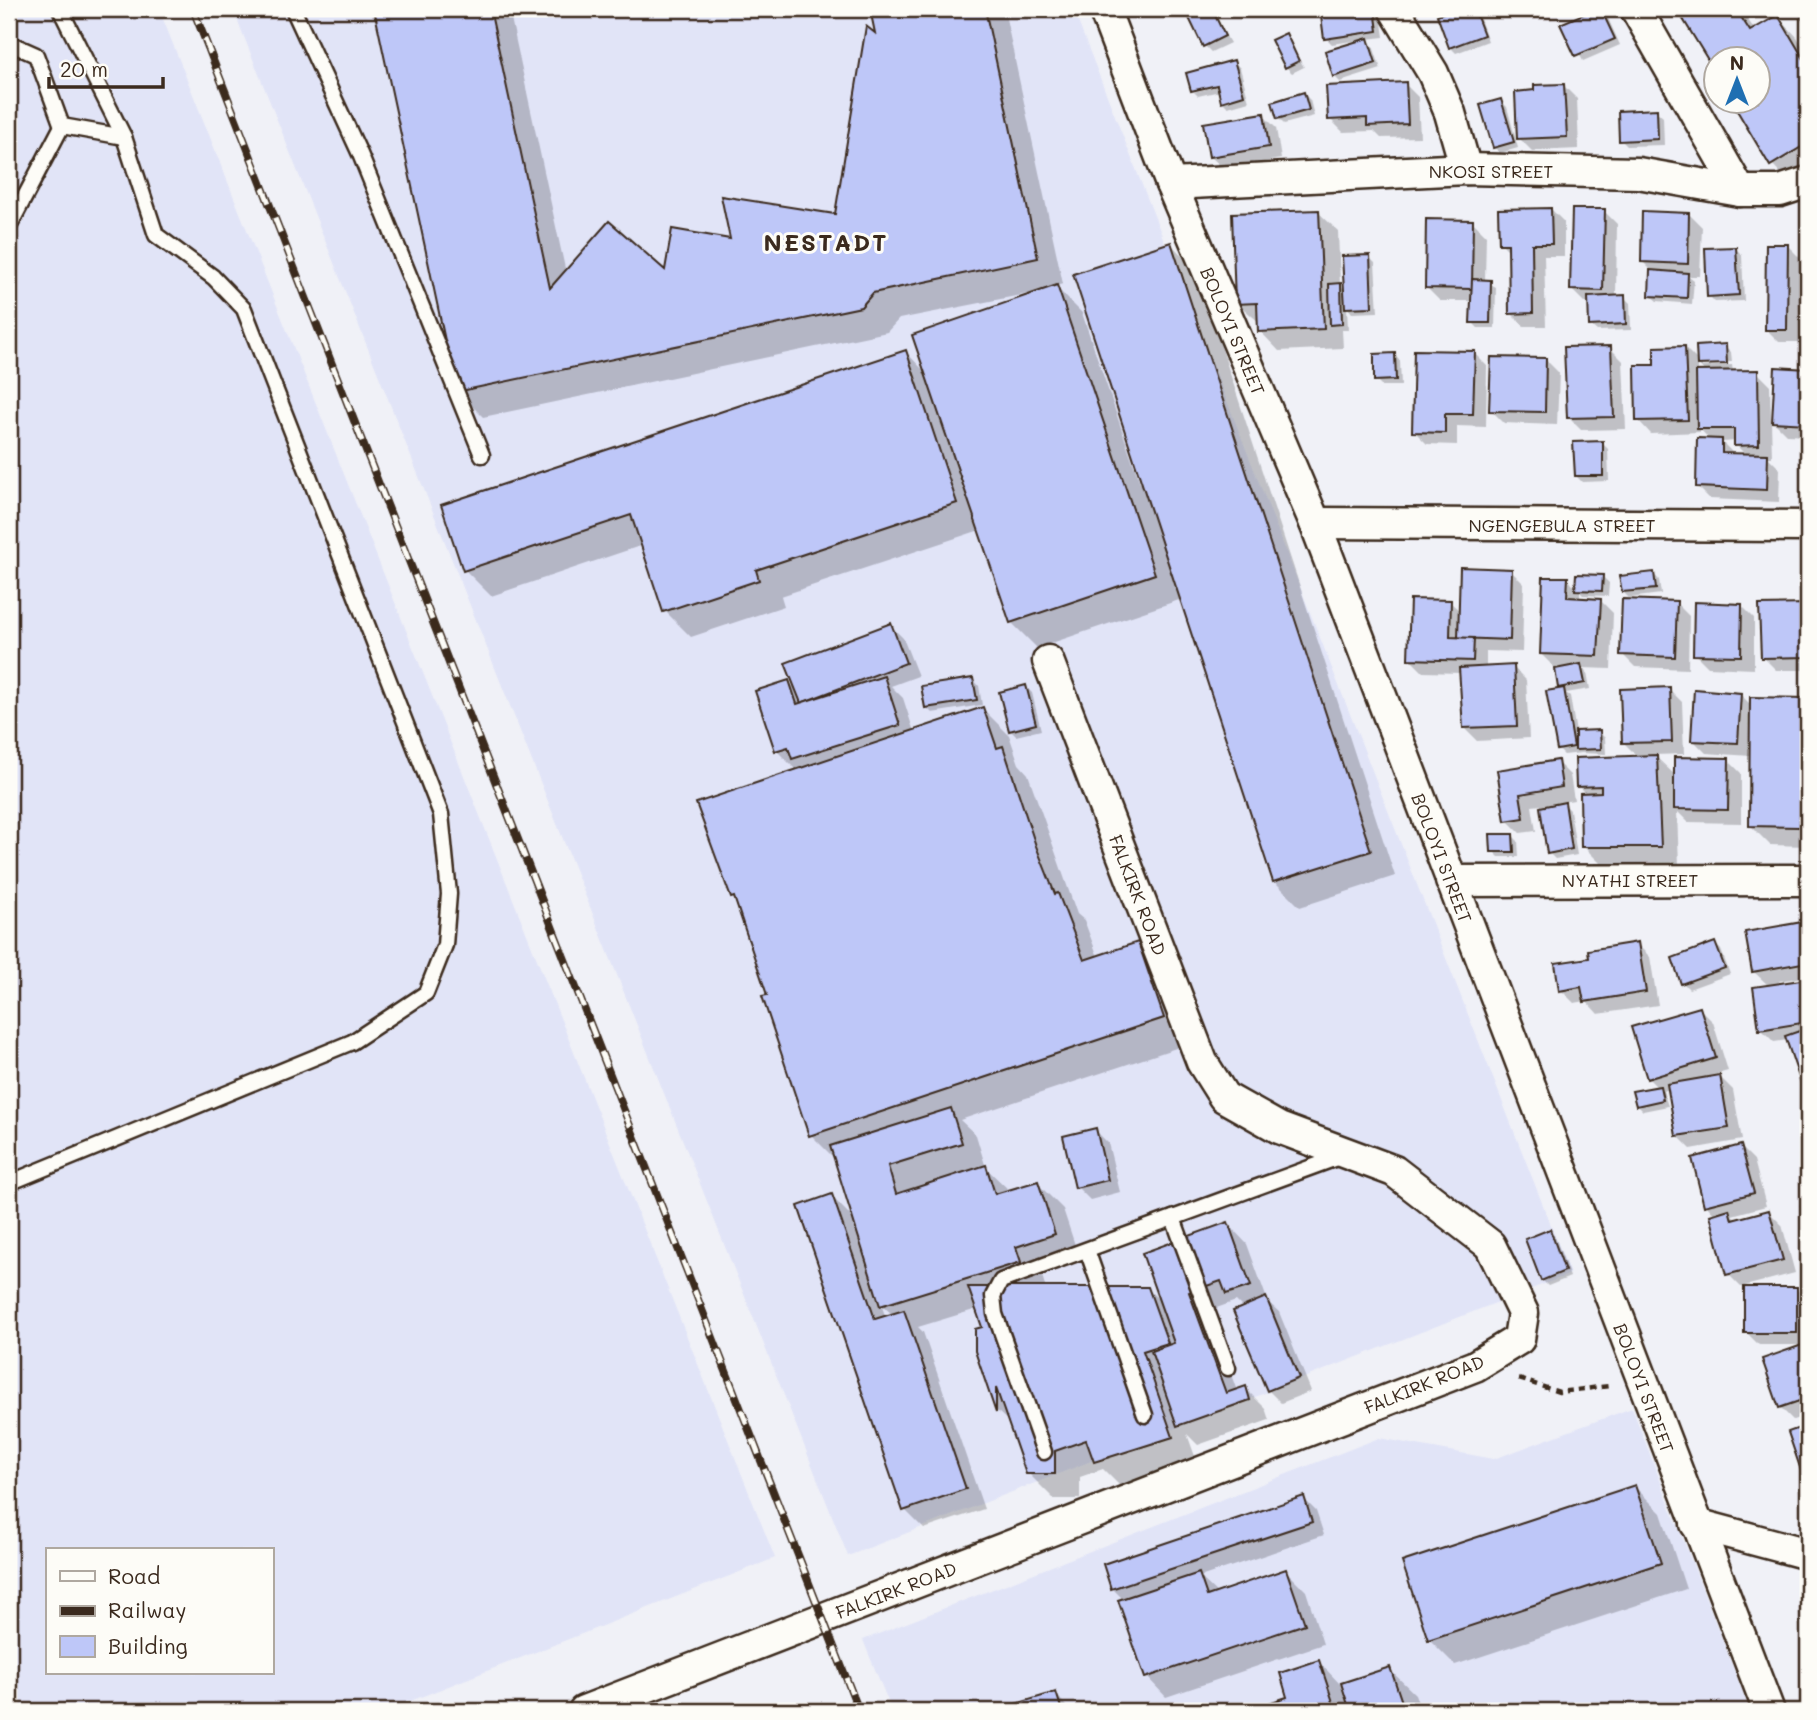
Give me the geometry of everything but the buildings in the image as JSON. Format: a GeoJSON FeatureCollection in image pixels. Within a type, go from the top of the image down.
{"type":"FeatureCollection","features":[{"type":"Feature","properties":{"kind":"street","name":"BOLOYI STREET"},"geometry":{"type":"LineString","coordinates":[[1104,9],[1171,184],[1315,523],[1769,1711]]}},
{"type":"Feature","properties":{"kind":"street"},"geometry":{"type":"LineString","coordinates":[[1394,9],[1433,73],[1450,113],[1466,169]]}},
{"type":"Feature","properties":{"kind":"street"},"geometry":{"type":"LineString","coordinates":[[1636,9],[1740,191]]}},
{"type":"Feature","properties":{"kind":"street","name":"NKOSI STREET"},"geometry":{"type":"LineString","coordinates":[[1171,184],[1466,169],[1639,173],[1740,191],[1780,191],[1808,182]]}},
{"type":"Feature","properties":{"kind":"street","name":"NGENGEBULA STREET"},"geometry":{"type":"LineString","coordinates":[[1315,523],[1808,526]]}},
{"type":"Feature","properties":{"kind":"street","name":"FALKIRK ROAD"},"geometry":{"type":"LineString","coordinates":[[584,1711],[1475,1366],[1519,1339],[1523,1313],[1490,1245],[1394,1171],[1279,1128],[1224,1097],[1202,1062],[1048,661]]}},
{"type":"Feature","properties":{"kind":"street","name":"NYATHI STREET"},"geometry":{"type":"LineString","coordinates":[[1451,881],[1808,880]]}},
{"type":"Feature","properties":{"kind":"street"},"geometry":{"type":"LineString","coordinates":[[1696,1524],[1808,1554]]}},
{"type":"Feature","properties":{"kind":"lane"},"geometry":{"type":"LineString","coordinates":[[9,1183],[352,1042],[426,993],[445,945],[449,894],[441,814],[244,309],[213,277],[156,235],[124,137],[60,9]]}},
{"type":"Feature","properties":{"kind":"lane"},"geometry":{"type":"LineString","coordinates":[[293,9],[360,154],[482,455]]}},
{"type":"Feature","properties":{"kind":"lane"},"geometry":{"type":"LineString","coordinates":[[9,43],[36,55],[62,126],[9,227]]}},
{"type":"Feature","properties":{"kind":"lane"},"geometry":{"type":"LineString","coordinates":[[62,126],[124,137]]}},
{"type":"Feature","properties":{"kind":"lane"},"geometry":{"type":"LineString","coordinates":[[1044,1452],[995,1314],[993,1296],[1001,1281],[1348,1154]]}},
{"type":"Feature","properties":{"kind":"lane"},"geometry":{"type":"LineString","coordinates":[[1173,1219],[1228,1368]]}},
{"type":"Feature","properties":{"kind":"lane"},"geometry":{"type":"LineString","coordinates":[[1087,1250],[1145,1415]]}},
{"type":"Feature","properties":{"kind":"path"},"geometry":{"type":"LineString","coordinates":[[1475,1366],[1559,1392],[1642,1382]]}},
{"type":"Feature","properties":{"kind":"shaded area"},"geometry":{"type":"Polygon","coordinates":[[[9,9],[159,9],[775,1558],[385,1711],[9,1711],[9,9]]]}},
{"type":"Feature","properties":{"kind":"shaded area"},"geometry":{"type":"Polygon","coordinates":[[[233,9],[1073,9],[1570,1274],[848,1556],[233,9]]]}},
{"type":"Feature","properties":{"kind":"shaded area"},"geometry":{"type":"Polygon","coordinates":[[[1632,1408],[1750,1711],[892,1711],[863,1640],[1379,1438],[1494,1459],[1632,1408]]]}},
{"type":"Feature","properties":{"kind":"railway"},"geometry":{"type":"LineString","coordinates":[[193,9],[859,1711]]}},
{"type":"Feature","properties":{"kind":"district","name":"NESTADT"},"geometry":{"type":"Point","coordinates":[826,241]}}]}
